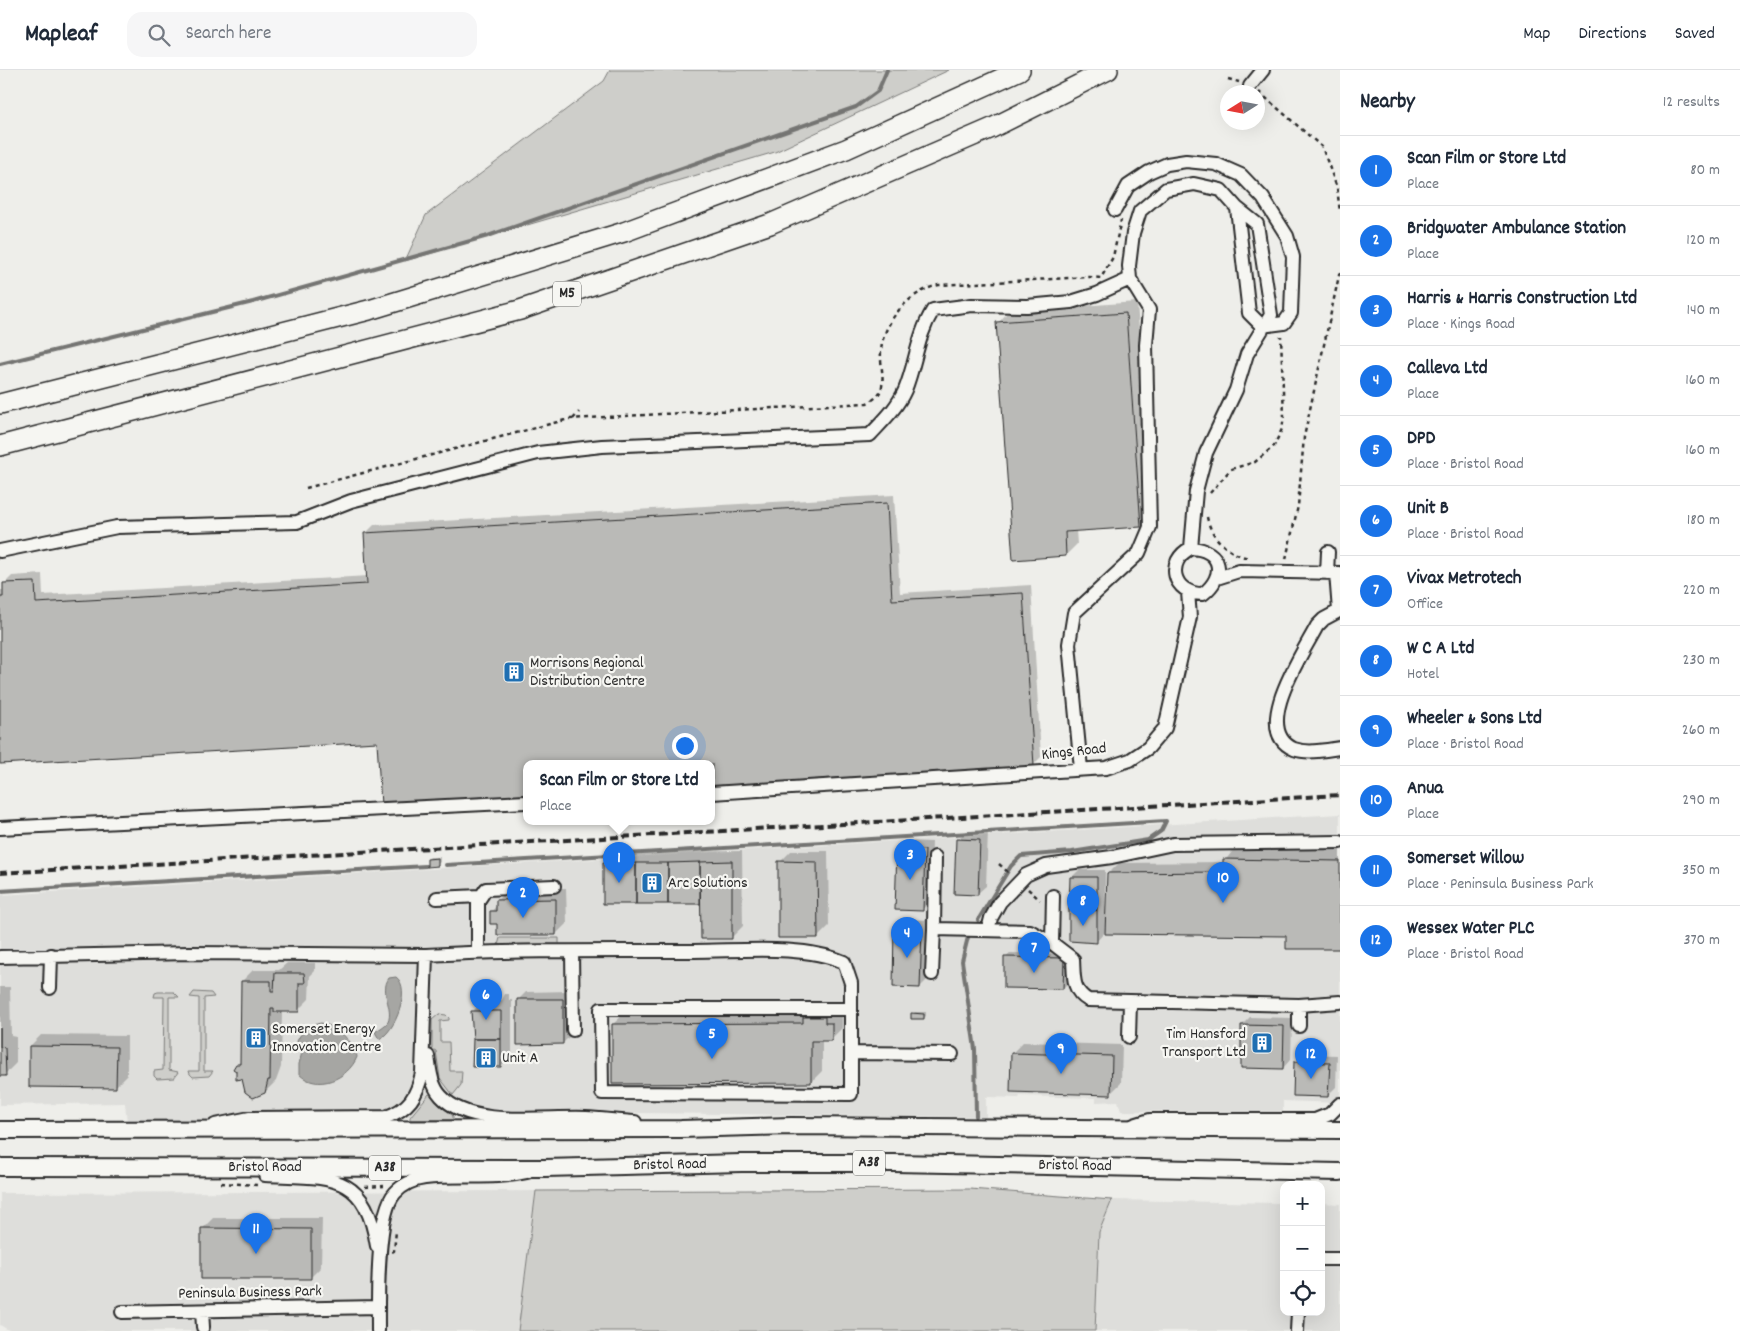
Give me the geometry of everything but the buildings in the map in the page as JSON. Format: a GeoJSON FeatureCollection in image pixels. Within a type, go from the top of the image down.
{"type":"FeatureCollection","features":[{"type":"Feature","properties":{"kind":"highway"},"geometry":{"type":"LineString","coordinates":[[0,404],[369,310],[624,232],[846,150],[1020,70]]}},
{"type":"Feature","properties":{"kind":"highway","name":"M5"},"geometry":{"type":"LineString","coordinates":[[0,446],[529,307],[770,224],[992,128],[1108,70]]}},
{"type":"Feature","properties":{"kind":"main road","name":"A38"},"geometry":{"type":"LineString","coordinates":[[0,1130],[186,1131],[791,1126],[1340,1130]]}},
{"type":"Feature","properties":{"kind":"main road","name":"Bristol Road"},"geometry":{"type":"LineString","coordinates":[[0,1167],[545,1168],[894,1163],[1340,1172]]}},
{"type":"Feature","properties":{"kind":"street"},"geometry":{"type":"LineString","coordinates":[[1251,85],[1263,70]]}},
{"type":"Feature","properties":{"kind":"street"},"geometry":{"type":"LineString","coordinates":[[1119,213],[1128,186],[1149,172],[1167,164],[1186,161],[1216,164],[1241,175],[1268,205],[1287,236],[1294,258],[1291,313],[1284,323],[1262,326]]}},
{"type":"Feature","properties":{"kind":"street"},"geometry":{"type":"LineString","coordinates":[[1081,769],[1069,644],[1074,613],[1139,553],[1150,527],[1146,345],[1149,310],[1130,278],[1129,266],[1133,233],[1140,211],[1166,189],[1194,184],[1221,190],[1237,208],[1257,224],[1270,315],[1247,354],[1236,390],[1206,453],[1196,491],[1192,548]]}},
{"type":"Feature","properties":{"kind":"street"},"geometry":{"type":"LineString","coordinates":[[1237,208],[1249,313],[1262,326]]}},
{"type":"Feature","properties":{"kind":"street"},"geometry":{"type":"LineString","coordinates":[[0,552],[117,527],[297,522],[351,501],[538,453],[602,446],[870,435],[895,407],[905,389],[922,327],[933,310],[972,305],[1027,306],[1071,302],[1097,294],[1130,278]]}},
{"type":"Feature","properties":{"kind":"street"},"geometry":{"type":"LineString","coordinates":[[1194,521],[1205,549]]}},
{"type":"Feature","properties":{"kind":"street"},"geometry":{"type":"LineString","coordinates":[[1203,594],[1188,592],[1179,586],[1176,580],[1176,562],[1183,552],[1192,548],[1205,549],[1213,554],[1218,564],[1217,578]]}},
{"type":"Feature","properties":{"kind":"street"},"geometry":{"type":"LineString","coordinates":[[1328,552],[1335,573],[1339,611],[1316,626],[1280,700],[1275,718],[1277,729],[1283,739],[1294,748],[1313,752],[1340,748]]}},
{"type":"Feature","properties":{"kind":"street"},"geometry":{"type":"LineString","coordinates":[[1218,564],[1239,571]]}},
{"type":"Feature","properties":{"kind":"street"},"geometry":{"type":"LineString","coordinates":[[1190,617],[1203,594],[1217,578],[1239,571],[1286,566],[1335,573]]}},
{"type":"Feature","properties":{"kind":"street","name":"Kings Road"},"geometry":{"type":"LineString","coordinates":[[715,793],[1106,768],[1130,760],[1148,748],[1165,728],[1190,617],[1188,592]]}},
{"type":"Feature","properties":{"kind":"street"},"geometry":{"type":"LineString","coordinates":[[0,828],[523,802]]}},
{"type":"Feature","properties":{"kind":"street"},"geometry":{"type":"LineString","coordinates":[[988,930],[991,918],[1016,879],[1046,866],[1112,857],[1173,844],[1340,842]]}},
{"type":"Feature","properties":{"kind":"street"},"geometry":{"type":"LineString","coordinates":[[932,974],[935,857]]}},
{"type":"Feature","properties":{"kind":"street"},"geometry":{"type":"LineString","coordinates":[[437,898],[480,896],[489,888],[554,886]]}},
{"type":"Feature","properties":{"kind":"street"},"geometry":{"type":"LineString","coordinates":[[478,952],[480,896]]}},
{"type":"Feature","properties":{"kind":"street"},"geometry":{"type":"LineString","coordinates":[[1050,901],[1052,943]]}},
{"type":"Feature","properties":{"kind":"street"},"geometry":{"type":"LineString","coordinates":[[934,929],[1030,932],[1052,943],[1073,959],[1074,982],[1079,994],[1088,1000],[1299,1004],[1340,1002]]}},
{"type":"Feature","properties":{"kind":"street"},"geometry":{"type":"LineString","coordinates":[[0,957],[190,953],[426,955],[478,952],[763,951],[825,954],[844,962],[851,983],[851,1009],[851,1053],[851,1094],[602,1093],[601,1009],[851,1009]]}},
{"type":"Feature","properties":{"kind":"street"},"geometry":{"type":"LineString","coordinates":[[572,952],[573,1030]]}},
{"type":"Feature","properties":{"kind":"street"},"geometry":{"type":"LineString","coordinates":[[50,988],[51,955]]}},
{"type":"Feature","properties":{"kind":"street"},"geometry":{"type":"LineString","coordinates":[[186,1131],[250,1118],[363,1118],[386,1117],[399,1113],[410,1104],[419,1087],[425,1039],[426,955]]}},
{"type":"Feature","properties":{"kind":"street"},"geometry":{"type":"LineString","coordinates":[[1129,1037],[1130,1002]]}},
{"type":"Feature","properties":{"kind":"street"},"geometry":{"type":"LineString","coordinates":[[1299,1004],[1299,1026]]}},
{"type":"Feature","properties":{"kind":"street"},"geometry":{"type":"LineString","coordinates":[[425,1039],[432,1079],[440,1094],[457,1108],[475,1115],[528,1119],[586,1118],[702,1128]]}},
{"type":"Feature","properties":{"kind":"street"},"geometry":{"type":"LineString","coordinates":[[851,1053],[952,1054]]}},
{"type":"Feature","properties":{"kind":"street"},"geometry":{"type":"LineString","coordinates":[[1122,1128],[1150,1120],[1315,1120],[1330,1114],[1340,1104]]}},
{"type":"Feature","properties":{"kind":"street"},"geometry":{"type":"LineString","coordinates":[[226,1168],[261,1174],[329,1178],[345,1185],[357,1194],[367,1208],[373,1223],[379,1258]]}},
{"type":"Feature","properties":{"kind":"street"},"geometry":{"type":"LineString","coordinates":[[378,1331],[379,1258],[385,1216],[394,1194],[405,1185],[424,1178],[507,1177],[545,1168]]}},
{"type":"Feature","properties":{"kind":"street"},"geometry":{"type":"LineString","coordinates":[[1325,1259],[1340,1259]]}},
{"type":"Feature","properties":{"kind":"street","name":"Peninsula Business Park"},"geometry":{"type":"LineString","coordinates":[[122,1312],[202,1311],[332,1302],[378,1307]]}},
{"type":"Feature","properties":{"kind":"street"},"geometry":{"type":"LineString","coordinates":[[202,1311],[203,1327]]}},
{"type":"Feature","properties":{"kind":"street"},"geometry":{"type":"LineString","coordinates":[[1297,1331],[1298,1316]]}},
{"type":"Feature","properties":{"kind":"path"},"geometry":{"type":"LineString","coordinates":[[1228,79],[1247,85]]}},
{"type":"Feature","properties":{"kind":"path"},"geometry":{"type":"LineString","coordinates":[[1265,98],[1294,120],[1322,147],[1337,188],[1340,212]]}},
{"type":"Feature","properties":{"kind":"path"},"geometry":{"type":"LineString","coordinates":[[306,488],[573,419],[867,403],[874,400],[882,388],[881,350],[887,326],[912,298],[928,288],[1089,277],[1101,278],[1108,268],[1119,213]]}},
{"type":"Feature","properties":{"kind":"path"},"geometry":{"type":"LineString","coordinates":[[1286,566],[1298,506],[1304,437],[1340,271]]}},
{"type":"Feature","properties":{"kind":"path"},"geometry":{"type":"LineString","coordinates":[[1208,500],[1210,492],[1231,469],[1255,462],[1274,446],[1282,429],[1284,417],[1280,340],[1281,335],[1286,332]]}},
{"type":"Feature","properties":{"kind":"path"},"geometry":{"type":"LineString","coordinates":[[875,364],[881,364]]}},
{"type":"Feature","properties":{"kind":"path"},"geometry":{"type":"LineString","coordinates":[[573,419],[579,412]]}},
{"type":"Feature","properties":{"kind":"path"},"geometry":{"type":"LineString","coordinates":[[1206,508],[1211,529],[1226,549],[1240,556],[1258,560]]}},
{"type":"Feature","properties":{"kind":"path"},"geometry":{"type":"LineString","coordinates":[[1277,559],[1286,566]]}},
{"type":"Feature","properties":{"kind":"path"},"geometry":{"type":"LineString","coordinates":[[1286,566],[1294,559]]}},
{"type":"Feature","properties":{"kind":"path"},"geometry":{"type":"LineString","coordinates":[[999,864],[1016,879],[1050,901]]}},
{"type":"Feature","properties":{"kind":"path"},"geometry":{"type":"LineString","coordinates":[[357,1194],[366,1186],[385,1186],[394,1194]]}},
{"type":"Feature","properties":{"kind":"shaded area"},"geometry":{"type":"Polygon","coordinates":[[[610,70],[949,70],[775,152],[405,261],[426,215],[604,81],[610,70]]]}},
{"type":"Feature","properties":{"kind":"shaded area"},"geometry":{"type":"Polygon","coordinates":[[[1340,814],[1340,1103],[1283,1101],[1283,1113],[1121,1111],[1118,1101],[1096,1102],[1096,1098],[1020,1096],[1019,1098],[986,1097],[986,1117],[449,1111],[403,1117],[246,1114],[187,1122],[127,1122],[125,1103],[0,1105],[0,895],[1340,814]]]}},
{"type":"Feature","properties":{"kind":"shaded area"},"geometry":{"type":"Polygon","coordinates":[[[500,938],[559,938],[559,946],[498,945],[500,938]]]}},
{"type":"Feature","properties":{"kind":"shaded area"},"geometry":{"type":"Polygon","coordinates":[[[396,977],[401,983],[402,990],[400,1010],[391,1028],[379,1039],[375,1032],[388,1022],[389,1017],[385,989],[386,983],[389,978],[396,977]]]}},
{"type":"Feature","properties":{"kind":"shaded area"},"geometry":{"type":"Polygon","coordinates":[[[174,992],[179,997],[169,997],[169,1070],[178,1072],[174,1078],[157,1079],[154,1076],[154,1071],[163,1070],[164,997],[154,997],[155,993],[174,992]]]}},
{"type":"Feature","properties":{"kind":"shaded area"},"geometry":{"type":"Polygon","coordinates":[[[194,992],[211,993],[214,997],[204,998],[204,1071],[213,1071],[209,1076],[193,1077],[189,1071],[199,1071],[199,998],[190,997],[194,992]]]}},
{"type":"Feature","properties":{"kind":"shaded area"},"geometry":{"type":"Polygon","coordinates":[[[439,1014],[446,1015],[449,1018],[449,1020],[440,1021],[440,1042],[449,1042],[450,1071],[462,1071],[461,1085],[453,1095],[440,1078],[436,1051],[432,1049],[432,1020],[439,1014]]]}},
{"type":"Feature","properties":{"kind":"shaded area"},"geometry":{"type":"Polygon","coordinates":[[[321,1023],[333,1027],[349,1040],[357,1057],[353,1065],[339,1077],[323,1082],[314,1082],[299,1074],[302,1052],[297,1041],[305,1027],[321,1023]]]}},
{"type":"Feature","properties":{"kind":"shaded area"},"geometry":{"type":"Polygon","coordinates":[[[429,1094],[453,1116],[453,1120],[410,1120],[410,1117],[429,1094]]]}},
{"type":"Feature","properties":{"kind":"shaded area"},"geometry":{"type":"Polygon","coordinates":[[[970,1189],[1112,1200],[1099,1232],[1095,1331],[518,1331],[536,1191],[970,1189]]]}},
{"type":"Feature","properties":{"kind":"shaded area"},"geometry":{"type":"Polygon","coordinates":[[[536,1191],[518,1331],[10,1331],[0,1325],[0,1193],[536,1191]]]}},
{"type":"Feature","properties":{"kind":"shaded area"},"geometry":{"type":"Polygon","coordinates":[[[1112,1200],[1280,1203],[1280,1316],[1325,1316],[1325,1203],[1340,1204],[1340,1331],[1095,1331],[1099,1232],[1112,1200]]]}},
{"type":"Feature","properties":{"kind":"waterway"},"geometry":{"type":"LineString","coordinates":[[0,364],[253,302],[488,236],[856,107],[878,91],[887,70]]}},
{"type":"Feature","properties":{"kind":"waterway"},"geometry":{"type":"LineString","coordinates":[[446,865],[1166,821],[1161,831],[1148,840],[1072,852],[1021,856],[1011,866],[978,920]]}},
{"type":"Feature","properties":{"kind":"waterway"},"geometry":{"type":"LineString","coordinates":[[0,891],[426,866]]}},
{"type":"Feature","properties":{"kind":"waterway"},"geometry":{"type":"LineString","coordinates":[[968,937],[962,961],[975,1049],[976,1116]]}},
{"type":"Feature","properties":{"kind":"railway"},"geometry":{"type":"LineString","coordinates":[[0,873],[1340,795]]}},
{"type":"Feature","properties":{"kind":"place","name":"Morrisons Regional Distribution Centre"},"geometry":{"type":"Point","coordinates":[514,672]}},
{"type":"Feature","properties":{"kind":"place","name":"Harris & Harris Construction Ltd"},"geometry":{"type":"Point","coordinates":[910,880]}},
{"type":"Feature","properties":{"kind":"place","name":"Scan Film or Store Ltd"},"geometry":{"type":"Point","coordinates":[619,883]}},
{"type":"Feature","properties":{"kind":"place","name":"Arc Solutions"},"geometry":{"type":"Point","coordinates":[652,883]}},
{"type":"Feature","properties":{"kind":"place","name":"Anua"},"geometry":{"type":"Point","coordinates":[1223,903]}},
{"type":"Feature","properties":{"kind":"place","name":"Bridgwater Ambulance Station"},"geometry":{"type":"Point","coordinates":[523,918]}},
{"type":"Feature","properties":{"kind":"place","name":"W C A Ltd"},"geometry":{"type":"Point","coordinates":[1083,926]}},
{"type":"Feature","properties":{"kind":"place","name":"Calleva Ltd"},"geometry":{"type":"Point","coordinates":[907,958]}},
{"type":"Feature","properties":{"kind":"place","name":"Vivax Metrotech"},"geometry":{"type":"Point","coordinates":[1034,973]}},
{"type":"Feature","properties":{"kind":"place","name":"Unit B"},"geometry":{"type":"Point","coordinates":[486,1020]}},
{"type":"Feature","properties":{"kind":"place","name":"Somerset Energy Innovation Centre"},"geometry":{"type":"Point","coordinates":[256,1038]}},
{"type":"Feature","properties":{"kind":"place","name":"Tim Hansford Transport Ltd"},"geometry":{"type":"Point","coordinates":[1262,1043]}},
{"type":"Feature","properties":{"kind":"place","name":"Unit A"},"geometry":{"type":"Point","coordinates":[486,1058]}},
{"type":"Feature","properties":{"kind":"place","name":"DPD"},"geometry":{"type":"Point","coordinates":[712,1059]}},
{"type":"Feature","properties":{"kind":"place","name":"Wheeler & Sons Ltd"},"geometry":{"type":"Point","coordinates":[1061,1074]}},
{"type":"Feature","properties":{"kind":"place","name":"Wessex Water PLC"},"geometry":{"type":"Point","coordinates":[1311,1079]}},
{"type":"Feature","properties":{"kind":"place","name":"Somerset Willow"},"geometry":{"type":"Point","coordinates":[256,1254]}}]}
